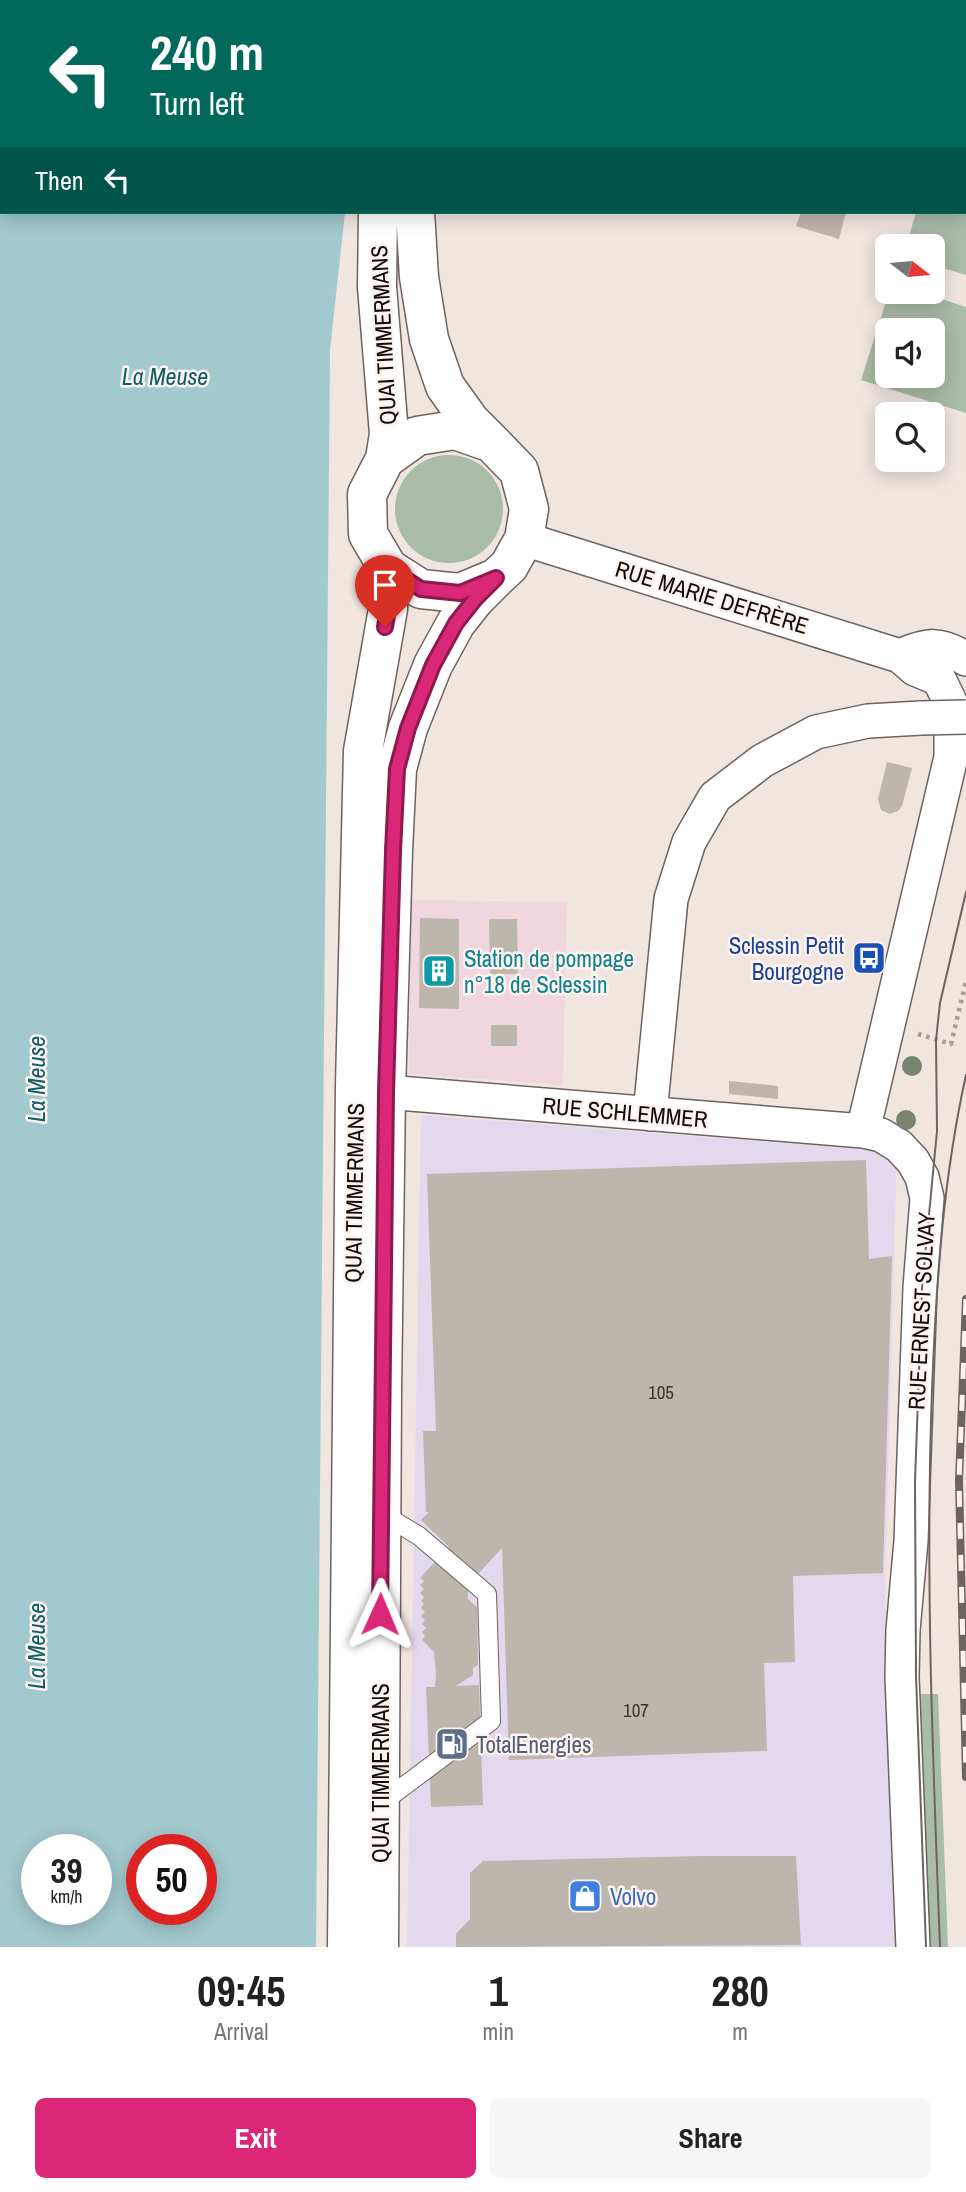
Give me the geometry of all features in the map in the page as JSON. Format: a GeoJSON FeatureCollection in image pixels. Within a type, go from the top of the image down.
{"type":"FeatureCollection","features":[{"type":"Feature","properties":{"kind":"main road","name":"QUAI TIMMERMANS"},"geometry":{"type":"LineString","coordinates":[[378,214],[377,287],[389,434],[385,459]]}},
{"type":"Feature","properties":{"kind":"main road","name":"QUAI TIMMERMANS"},"geometry":{"type":"LineString","coordinates":[[415,214],[421,290],[429,339],[445,386],[470,421],[492,443]]}},
{"type":"Feature","properties":{"kind":"main road"},"geometry":{"type":"LineString","coordinates":[[455,430],[492,443],[519,471],[530,509],[524,539],[509,566],[496,578],[460,593],[421,589],[388,568],[369,534],[368,494],[385,459],[417,436],[455,430]]}},
{"type":"Feature","properties":{"kind":"main road","name":"QUAI TIMMERMANS"},"geometry":{"type":"LineString","coordinates":[[347,1947],[355,1086],[363,751],[388,609],[388,568]]}},
{"type":"Feature","properties":{"kind":"main road","name":"QUAI TIMMERMANS"},"geometry":{"type":"LineString","coordinates":[[379,1947],[386,1092],[397,769],[408,728],[433,665],[456,623],[496,578]]}},
{"type":"Feature","properties":{"kind":"street","name":"RUE MARIE DEFRÈRE"},"geometry":{"type":"LineString","coordinates":[[524,539],[912,651],[915,669],[939,679],[951,704],[951,757],[940,802]]}},
{"type":"Feature","properties":{"kind":"street"},"geometry":{"type":"LineString","coordinates":[[912,651],[949,648],[966,659]]}},
{"type":"Feature","properties":{"kind":"street"},"geometry":{"type":"LineString","coordinates":[[650,1114],[671,899],[689,842],[715,797],[762,761],[816,732],[868,721],[966,717]]}},
{"type":"Feature","properties":{"kind":"street"},"geometry":{"type":"LineString","coordinates":[[863,1131],[940,802],[966,770]]}},
{"type":"Feature","properties":{"kind":"street","name":"RUE SCHLEMMER"},"geometry":{"type":"LineString","coordinates":[[386,1092],[863,1131]]}},
{"type":"Feature","properties":{"kind":"street","name":"RUE ERNEST SOLVAY"},"geometry":{"type":"LineString","coordinates":[[863,1131],[881,1135],[906,1154],[922,1177],[928,1198],[920,1289],[911,1541],[903,1630],[902,1677],[913,1947]]}},
{"type":"Feature","properties":{"kind":"lane"},"geometry":{"type":"LineString","coordinates":[[379,1805],[491,1721],[487,1594],[419,1536],[381,1513]]}},
{"type":"Feature","properties":{"kind":"path"},"geometry":{"type":"LineString","coordinates":[[887,1026],[951,1044],[966,981]]}},
{"type":"Feature","properties":{"kind":"shaded area"},"geometry":{"type":"Polygon","coordinates":[[[411,900],[567,902],[563,1085],[409,1074],[411,900]]]}},
{"type":"Feature","properties":{"kind":"shaded area"},"geometry":{"type":"Polygon","coordinates":[[[421,1115],[897,1152],[885,1577],[895,1947],[407,1947],[421,1115]]]}},
{"type":"Feature","properties":{"kind":"green space"},"geometry":{"type":"Polygon","coordinates":[[[915,214],[966,214],[966,275],[945,269],[945,234],[910,234],[915,214]]]}},
{"type":"Feature","properties":{"kind":"green space"},"geometry":{"type":"Polygon","coordinates":[[[945,300],[966,307],[966,413],[945,406],[945,402],[931,402],[886,388],[945,388],[945,318],[881,318],[885,304],[945,304],[945,300]]]}},
{"type":"Feature","properties":{"kind":"green space"},"geometry":{"type":"Polygon","coordinates":[[[875,336],[875,384],[861,380],[875,336]]]}},
{"type":"Feature","properties":{"kind":"green space"},"geometry":{"type":"Polygon","coordinates":[[[449,455],[470,459],[488,470],[499,488],[503,509],[499,530],[488,548],[470,559],[449,563],[428,559],[410,548],[399,530],[395,509],[399,488],[410,470],[428,459],[449,455]]]}},
{"type":"Feature","properties":{"kind":"green space"},"geometry":{"type":"Polygon","coordinates":[[[909,1694],[938,1694],[948,1947],[919,1947],[909,1694]]]}},
{"type":"Feature","properties":{"kind":"water","name":"La Meuse"},"geometry":{"type":"Polygon","coordinates":[[[0,214],[345,214],[330,350],[316,1947],[0,1947],[0,214]]]}},
{"type":"Feature","properties":{"kind":"building"},"geometry":{"type":"Polygon","coordinates":[[[800,214],[845,214],[839,239],[796,226],[800,214]]]}},
{"type":"Feature","properties":{"kind":"building"},"geometry":{"type":"Polygon","coordinates":[[[887,762],[912,768],[902,806],[890,814],[881,810],[878,799],[887,762]]]}},
{"type":"Feature","properties":{"kind":"building","name":"Station de pompage n°18 de Sclessin"},"geometry":{"type":"Polygon","coordinates":[[[420,918],[459,919],[459,1009],[419,1008],[420,918]]]}},
{"type":"Feature","properties":{"kind":"building"},"geometry":{"type":"Polygon","coordinates":[[[489,919],[517,919],[518,974],[490,974],[489,919]]]}},
{"type":"Feature","properties":{"kind":"building"},"geometry":{"type":"Polygon","coordinates":[[[491,1025],[517,1025],[517,1046],[491,1046],[491,1025]]]}},
{"type":"Feature","properties":{"kind":"building"},"geometry":{"type":"Polygon","coordinates":[[[729,1081],[778,1086],[778,1099],[729,1094],[729,1081]]]}},
{"type":"Feature","properties":{"kind":"building"},"geometry":{"type":"Polygon","coordinates":[[[866,1160],[869,1259],[892,1256],[883,1573],[793,1576],[795,1662],[764,1663],[767,1751],[509,1760],[502,1548],[468,1585],[468,1599],[477,1607],[478,1665],[473,1668],[473,1675],[456,1686],[479,1685],[483,1805],[431,1807],[426,1687],[435,1687],[436,1674],[434,1652],[422,1640],[425,1636],[422,1632],[426,1628],[422,1624],[425,1620],[421,1616],[425,1612],[421,1608],[424,1597],[420,1593],[424,1589],[420,1585],[424,1581],[420,1578],[449,1547],[421,1520],[429,1512],[426,1512],[423,1431],[436,1431],[427,1174],[866,1160]]]}},
{"type":"Feature","properties":{"kind":"building","name":"Volvo"},"geometry":{"type":"Polygon","coordinates":[[[796,1856],[801,1945],[456,1947],[456,1934],[470,1919],[470,1873],[483,1861],[796,1856]]]}},
{"type":"Feature","properties":{"kind":"tram line"},"geometry":{"type":"LineString","coordinates":[[926,1947],[916,1676],[915,1481],[922,1288],[937,1131],[936,1040],[940,1003],[966,892]]}},
{"type":"Feature","properties":{"kind":"tram line"},"geometry":{"type":"LineString","coordinates":[[940,1947],[930,1599],[932,1391],[946,1192],[966,1075]]}},
{"type":"Feature","properties":{"kind":"railway"},"geometry":{"type":"LineString","coordinates":[[966,1299],[959,1481],[966,1777]]}},
{"type":"Feature","properties":{"kind":"place","name":"Sclessin Petit Bourgogne"},"geometry":{"type":"Point","coordinates":[869,958]}},
{"type":"Feature","properties":{"kind":"place","name":"Station de pompage n°18 de Sclessin"},"geometry":{"type":"Point","coordinates":[439,971]}},
{"type":"Feature","properties":{"kind":"place","name":"TotalEnergies"},"geometry":{"type":"Point","coordinates":[452,1744]}},
{"type":"Feature","properties":{"kind":"place","name":"Volvo"},"geometry":{"type":"Point","coordinates":[585,1896]}},
{"type":"Feature","properties":{"kind":"route"},"geometry":{"type":"LineString","coordinates":[[380,1614],[386,1092],[397,769],[408,728],[433,665],[456,623],[496,578],[460,593],[421,589],[388,568],[385,627]]}}]}
